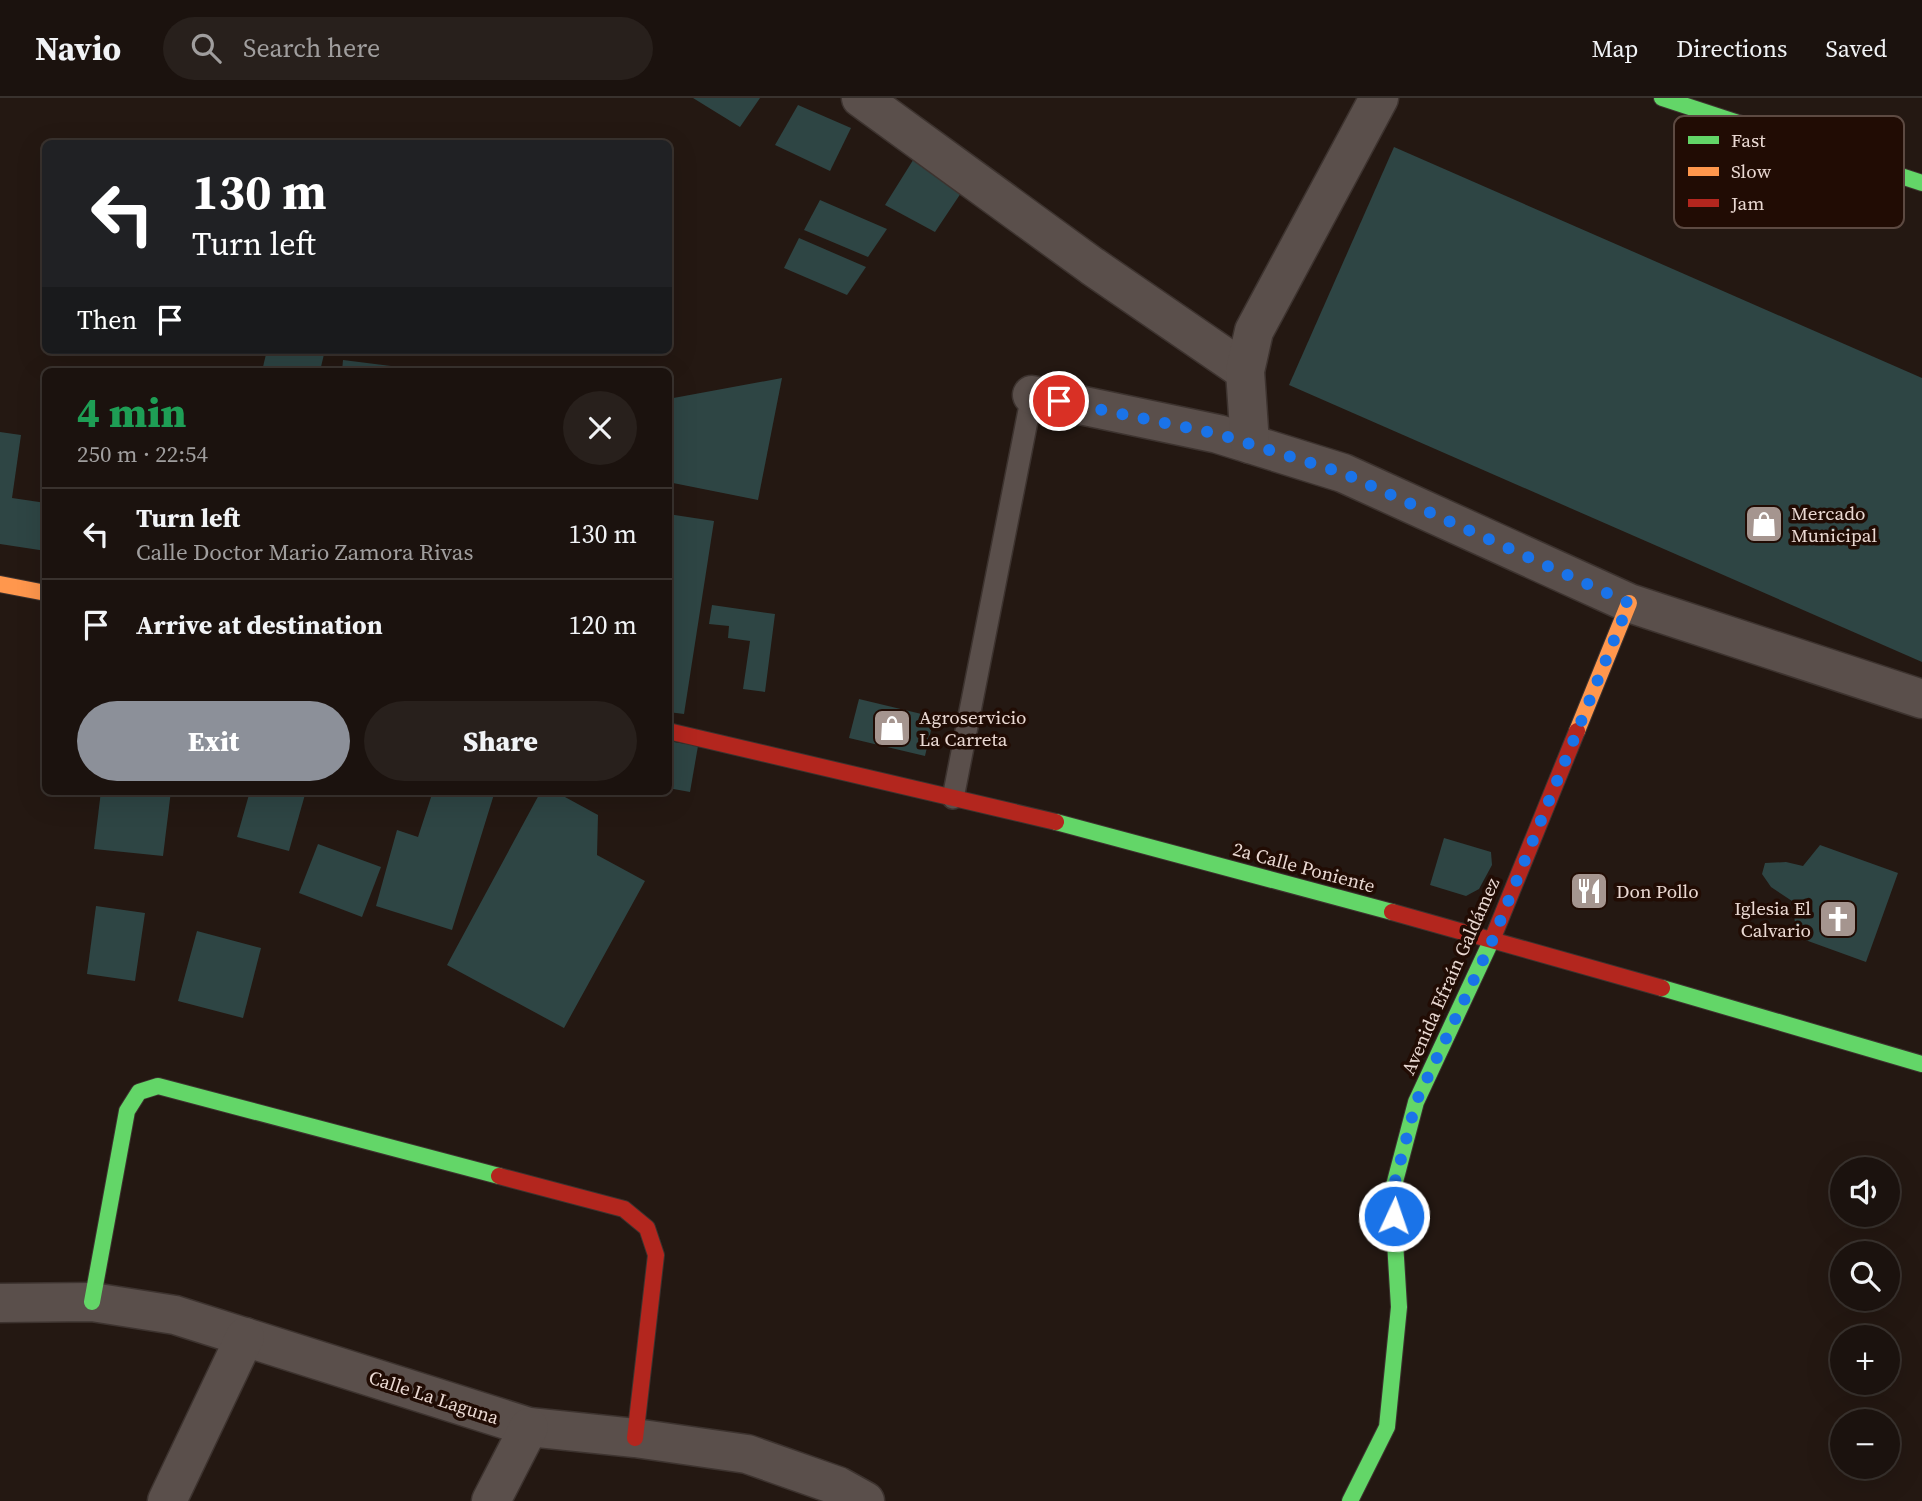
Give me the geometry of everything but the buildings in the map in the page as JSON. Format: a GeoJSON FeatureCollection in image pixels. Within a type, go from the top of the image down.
{"type":"FeatureCollection","features":[{"type":"Feature","properties":{"kind":"street"},"geometry":{"type":"LineString","coordinates":[[861,98],[1092,265],[1245,371]]}},
{"type":"Feature","properties":{"kind":"street"},"geometry":{"type":"LineString","coordinates":[[1250,443],[1245,371],[1254,331],[1379,98]]}},
{"type":"Feature","properties":{"kind":"street"},"geometry":{"type":"LineString","coordinates":[[1662,98],[1717,116]]}},
{"type":"Feature","properties":{"kind":"street"},"geometry":{"type":"LineString","coordinates":[[1904,177],[1922,183]]}},
{"type":"Feature","properties":{"kind":"street"},"geometry":{"type":"LineString","coordinates":[[1032,395],[1218,434],[1343,473],[1629,603],[1922,699]]}},
{"type":"Feature","properties":{"kind":"street"},"geometry":{"type":"LineString","coordinates":[[0,584],[42,592]]}},
{"type":"Feature","properties":{"kind":"street","name":"Avenida Efraín Galdámez"},"geometry":{"type":"LineString","coordinates":[[1350,1501],[1387,1427],[1399,1307],[1392,1193],[1416,1102],[1493,939],[1629,603]]}},
{"type":"Feature","properties":{"kind":"street","name":"2a Calle Poniente"},"geometry":{"type":"LineString","coordinates":[[672,732],[1040,818],[1493,939],[1921,1061]]}},
{"type":"Feature","properties":{"kind":"street"},"geometry":{"type":"LineString","coordinates":[[92,1302],[127,1111],[139,1092],[158,1086],[624,1209],[647,1228],[656,1255],[635,1438]]}},
{"type":"Feature","properties":{"kind":"street","name":"Calle La Laguna"},"geometry":{"type":"LineString","coordinates":[[0,1303],[92,1302],[175,1315],[529,1427],[635,1438],[747,1454],[844,1496]]}},
{"type":"Feature","properties":{"kind":"street"},"geometry":{"type":"LineString","coordinates":[[167,1501],[245,1337]]}},
{"type":"Feature","properties":{"kind":"street"},"geometry":{"type":"LineString","coordinates":[[491,1501],[529,1427]]}},
{"type":"Feature","properties":{"kind":"lane"},"geometry":{"type":"LineString","coordinates":[[953,798],[1032,395]]}},
{"type":"Feature","properties":{"kind":"traffic: fast"},"geometry":{"type":"LineString","coordinates":[[1662,98],[1717,116]]}},
{"type":"Feature","properties":{"kind":"traffic: fast"},"geometry":{"type":"LineString","coordinates":[[1904,177],[1922,183]]}},
{"type":"Feature","properties":{"kind":"traffic: fast"},"geometry":{"type":"LineString","coordinates":[[1056,822],[1392,912]]}},
{"type":"Feature","properties":{"kind":"traffic: fast"},"geometry":{"type":"LineString","coordinates":[[1350,1501],[1387,1427],[1399,1307],[1392,1193],[1416,1102],[1494,935]]}},
{"type":"Feature","properties":{"kind":"traffic: fast"},"geometry":{"type":"LineString","coordinates":[[1662,988],[1922,1064]]}},
{"type":"Feature","properties":{"kind":"traffic: fast"},"geometry":{"type":"LineString","coordinates":[[92,1302],[127,1111],[139,1092],[158,1086],[499,1176]]}},
{"type":"Feature","properties":{"kind":"traffic: slow"},"geometry":{"type":"LineString","coordinates":[[0,584],[42,592]]}},
{"type":"Feature","properties":{"kind":"traffic: slow"},"geometry":{"type":"LineString","coordinates":[[1577,731],[1629,603]]}},
{"type":"Feature","properties":{"kind":"traffic: jam"},"geometry":{"type":"LineString","coordinates":[[1494,935],[1577,731]]}},
{"type":"Feature","properties":{"kind":"traffic: jam"},"geometry":{"type":"LineString","coordinates":[[672,732],[1056,822]]}},
{"type":"Feature","properties":{"kind":"traffic: jam"},"geometry":{"type":"LineString","coordinates":[[1392,912],[1662,988]]}},
{"type":"Feature","properties":{"kind":"traffic: jam"},"geometry":{"type":"LineString","coordinates":[[499,1176],[624,1209],[647,1228],[656,1255],[635,1438]]}},
{"type":"Feature","properties":{"kind":"place","name":"Mercado Municipal"},"geometry":{"type":"Point","coordinates":[1764,524]}},
{"type":"Feature","properties":{"kind":"place","name":"Agroservicio La Carreta"},"geometry":{"type":"Point","coordinates":[892,728]}},
{"type":"Feature","properties":{"kind":"place","name":"Don Pollo"},"geometry":{"type":"Point","coordinates":[1589,891]}},
{"type":"Feature","properties":{"kind":"place","name":"Iglesia El Calvario"},"geometry":{"type":"Point","coordinates":[1838,919]}},
{"type":"Feature","properties":{"kind":"route"},"geometry":{"type":"LineString","coordinates":[[1059,401],[1218,434],[1343,473],[1629,603],[1493,939],[1416,1102],[1392,1193],[1394,1216]]}}]}
